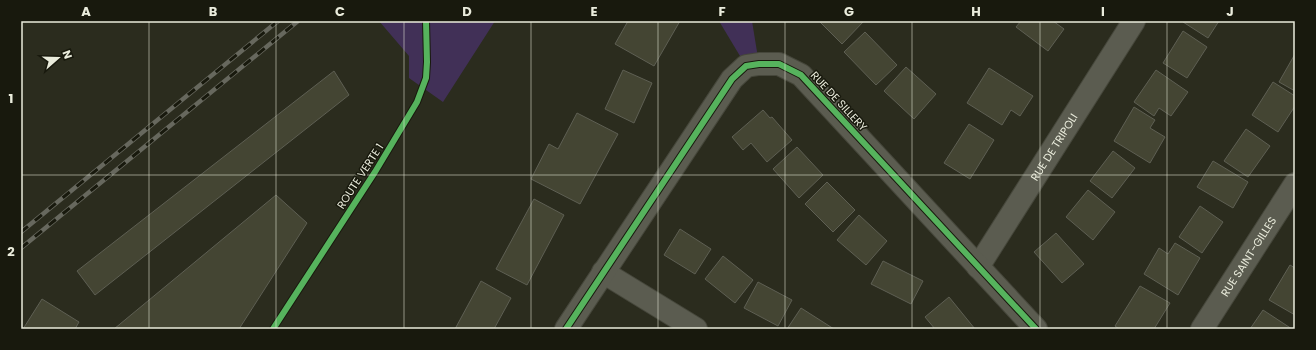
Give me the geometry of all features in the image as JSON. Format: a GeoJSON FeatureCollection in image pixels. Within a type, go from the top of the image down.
{"type":"FeatureCollection","features":[{"type":"Feature","properties":{"kind":"street","name":"RUE DE TRIPOLI"},"geometry":{"type":"LineString","coordinates":[[978,267],[1128,23]]}},
{"type":"Feature","properties":{"kind":"street","name":"RUE DE SILLERY"},"geometry":{"type":"LineString","coordinates":[[566,329],[732,79],[746,66],[758,64],[779,64],[801,75],[1036,329]]}},
{"type":"Feature","properties":{"kind":"street","name":"RUE SAINT-GILLES"},"geometry":{"type":"LineString","coordinates":[[1202,329],[1295,184]]}},
{"type":"Feature","properties":{"kind":"street"},"geometry":{"type":"LineString","coordinates":[[603,272],[696,329]]}},
{"type":"Feature","properties":{"kind":"shaded area"},"geometry":{"type":"Polygon","coordinates":[[[379,21],[495,21],[443,102],[409,78],[409,56],[379,21]]]}},
{"type":"Feature","properties":{"kind":"shaded area"},"geometry":{"type":"Polygon","coordinates":[[[719,21],[752,21],[759,64],[746,66],[719,21]]]}},
{"type":"Feature","properties":{"kind":"building"},"geometry":{"type":"Polygon","coordinates":[[[628,21],[680,21],[654,66],[615,44],[628,21]]]}},
{"type":"Feature","properties":{"kind":"building"},"geometry":{"type":"Polygon","coordinates":[[[819,21],[864,21],[842,44],[819,21]]]}},
{"type":"Feature","properties":{"kind":"building"},"geometry":{"type":"Polygon","coordinates":[[[1021,21],[1053,21],[1064,29],[1048,51],[1016,27],[1021,21]]]}},
{"type":"Feature","properties":{"kind":"building"},"geometry":{"type":"Polygon","coordinates":[[[1219,21],[1208,38],[1183,22],[1219,21]]]}},
{"type":"Feature","properties":{"kind":"building"},"geometry":{"type":"Polygon","coordinates":[[[1183,31],[1207,47],[1187,78],[1163,63],[1183,31]]]}},
{"type":"Feature","properties":{"kind":"building"},"geometry":{"type":"Polygon","coordinates":[[[865,32],[897,65],[876,85],[844,52],[865,32]]]}},
{"type":"Feature","properties":{"kind":"building"},"geometry":{"type":"Polygon","coordinates":[[[1295,54],[1295,91],[1279,82],[1295,54]]]}},
{"type":"Feature","properties":{"kind":"building"},"geometry":{"type":"Polygon","coordinates":[[[906,67],[936,94],[914,119],[884,91],[906,67]]]}},
{"type":"Feature","properties":{"kind":"building"},"geometry":{"type":"Polygon","coordinates":[[[989,68],[1033,96],[1020,116],[1011,110],[1002,125],[967,103],[989,68]]]}},
{"type":"Feature","properties":{"kind":"building"},"geometry":{"type":"Polygon","coordinates":[[[623,70],[652,83],[634,123],[605,109],[623,70]]]}},
{"type":"Feature","properties":{"kind":"building"},"geometry":{"type":"Polygon","coordinates":[[[1156,70],[1188,92],[1171,116],[1159,108],[1154,116],[1134,102],[1156,70]]]}},
{"type":"Feature","properties":{"kind":"building"},"geometry":{"type":"Polygon","coordinates":[[[334,71],[349,95],[95,295],[77,271],[334,71]]]}},
{"type":"Feature","properties":{"kind":"building"},"geometry":{"type":"Polygon","coordinates":[[[1273,82],[1295,96],[1295,106],[1278,132],[1252,115],[1273,82]]]}},
{"type":"Feature","properties":{"kind":"building"},"geometry":{"type":"Polygon","coordinates":[[[1134,107],[1155,120],[1150,128],[1165,137],[1150,163],[1114,141],[1134,107]]]}},
{"type":"Feature","properties":{"kind":"building"},"geometry":{"type":"Polygon","coordinates":[[[763,110],[770,118],[772,117],[792,140],[767,162],[751,143],[743,150],[732,137],[763,110]]]}},
{"type":"Feature","properties":{"kind":"building"},"geometry":{"type":"Polygon","coordinates":[[[577,113],[618,134],[580,204],[531,179],[549,144],[558,149],[577,113]]]}},
{"type":"Feature","properties":{"kind":"building"},"geometry":{"type":"Polygon","coordinates":[[[969,124],[994,140],[970,179],[944,163],[969,124]]]}},
{"type":"Feature","properties":{"kind":"building"},"geometry":{"type":"Polygon","coordinates":[[[1246,129],[1270,146],[1248,177],[1224,161],[1246,129]]]}},
{"type":"Feature","properties":{"kind":"building"},"geometry":{"type":"Polygon","coordinates":[[[797,147],[823,175],[799,198],[773,169],[797,147]]]}},
{"type":"Feature","properties":{"kind":"building"},"geometry":{"type":"Polygon","coordinates":[[[1113,151],[1135,168],[1112,198],[1090,181],[1113,151]]]}},
{"type":"Feature","properties":{"kind":"building"},"geometry":{"type":"Polygon","coordinates":[[[1213,161],[1248,182],[1233,208],[1197,187],[1213,161]]]}},
{"type":"Feature","properties":{"kind":"building"},"geometry":{"type":"Polygon","coordinates":[[[827,182],[855,210],[833,232],[805,204],[827,182]]]}},
{"type":"Feature","properties":{"kind":"building"},"geometry":{"type":"Polygon","coordinates":[[[1088,190],[1115,212],[1093,240],[1066,217],[1088,190]]]}},
{"type":"Feature","properties":{"kind":"building"},"geometry":{"type":"Polygon","coordinates":[[[276,195],[307,223],[239,329],[114,329],[276,195]]]}},
{"type":"Feature","properties":{"kind":"building"},"geometry":{"type":"Polygon","coordinates":[[[534,199],[564,215],[527,285],[496,269],[534,199]]]}},
{"type":"Feature","properties":{"kind":"building"},"geometry":{"type":"Polygon","coordinates":[[[1200,206],[1223,222],[1202,253],[1179,237],[1200,206]]]}},
{"type":"Feature","properties":{"kind":"building"},"geometry":{"type":"Polygon","coordinates":[[[859,215],[887,241],[866,265],[837,240],[859,215]]]}},
{"type":"Feature","properties":{"kind":"building"},"geometry":{"type":"Polygon","coordinates":[[[680,229],[711,249],[695,274],[664,255],[680,229]]]}},
{"type":"Feature","properties":{"kind":"building"},"geometry":{"type":"Polygon","coordinates":[[[1056,233],[1084,264],[1062,283],[1034,252],[1056,233]]]}},
{"type":"Feature","properties":{"kind":"building"},"geometry":{"type":"Polygon","coordinates":[[[1175,243],[1200,258],[1178,295],[1144,274],[1159,248],[1168,254],[1175,243]]]}},
{"type":"Feature","properties":{"kind":"building"},"geometry":{"type":"Polygon","coordinates":[[[723,256],[753,280],[735,303],[705,279],[723,256]]]}},
{"type":"Feature","properties":{"kind":"building"},"geometry":{"type":"Polygon","coordinates":[[[883,261],[923,281],[911,304],[871,284],[883,261]]]}},
{"type":"Feature","properties":{"kind":"building"},"geometry":{"type":"Polygon","coordinates":[[[1290,265],[1295,268],[1295,315],[1269,300],[1290,265]]]}},
{"type":"Feature","properties":{"kind":"building"},"geometry":{"type":"Polygon","coordinates":[[[481,281],[511,298],[494,329],[455,329],[481,281]]]}},
{"type":"Feature","properties":{"kind":"building"},"geometry":{"type":"Polygon","coordinates":[[[758,282],[792,300],[778,326],[744,308],[758,282]]]}},
{"type":"Feature","properties":{"kind":"building"},"geometry":{"type":"Polygon","coordinates":[[[1140,286],[1170,303],[1154,329],[1119,329],[1115,326],[1140,286]]]}},
{"type":"Feature","properties":{"kind":"building"},"geometry":{"type":"Polygon","coordinates":[[[949,297],[975,329],[935,329],[925,317],[949,297]]]}},
{"type":"Feature","properties":{"kind":"building"},"geometry":{"type":"Polygon","coordinates":[[[42,299],[79,322],[75,329],[23,329],[42,299]]]}},
{"type":"Feature","properties":{"kind":"building"},"geometry":{"type":"Polygon","coordinates":[[[801,308],[834,329],[787,329],[801,308]]]}},
{"type":"Feature","properties":{"kind":"building"},"geometry":{"type":"Polygon","coordinates":[[[1263,310],[1292,329],[1250,329],[1263,310]]]}},
{"type":"Feature","properties":{"kind":"railway"},"geometry":{"type":"LineString","coordinates":[[21,232],[278,21]]}},
{"type":"Feature","properties":{"kind":"railway"},"geometry":{"type":"LineString","coordinates":[[21,248],[298,21]]}},
{"type":"Feature","properties":{"kind":"cycle path","name":"ROUTE VERTE 1"},"geometry":{"type":"LineString","coordinates":[[273,329],[375,172],[417,102],[426,78],[426,21]]}},
{"type":"Feature","properties":{"kind":"cycle path"},"geometry":{"type":"LineString","coordinates":[[566,329],[732,79],[746,66],[759,64],[779,64],[801,75],[1036,329]]}}]}
